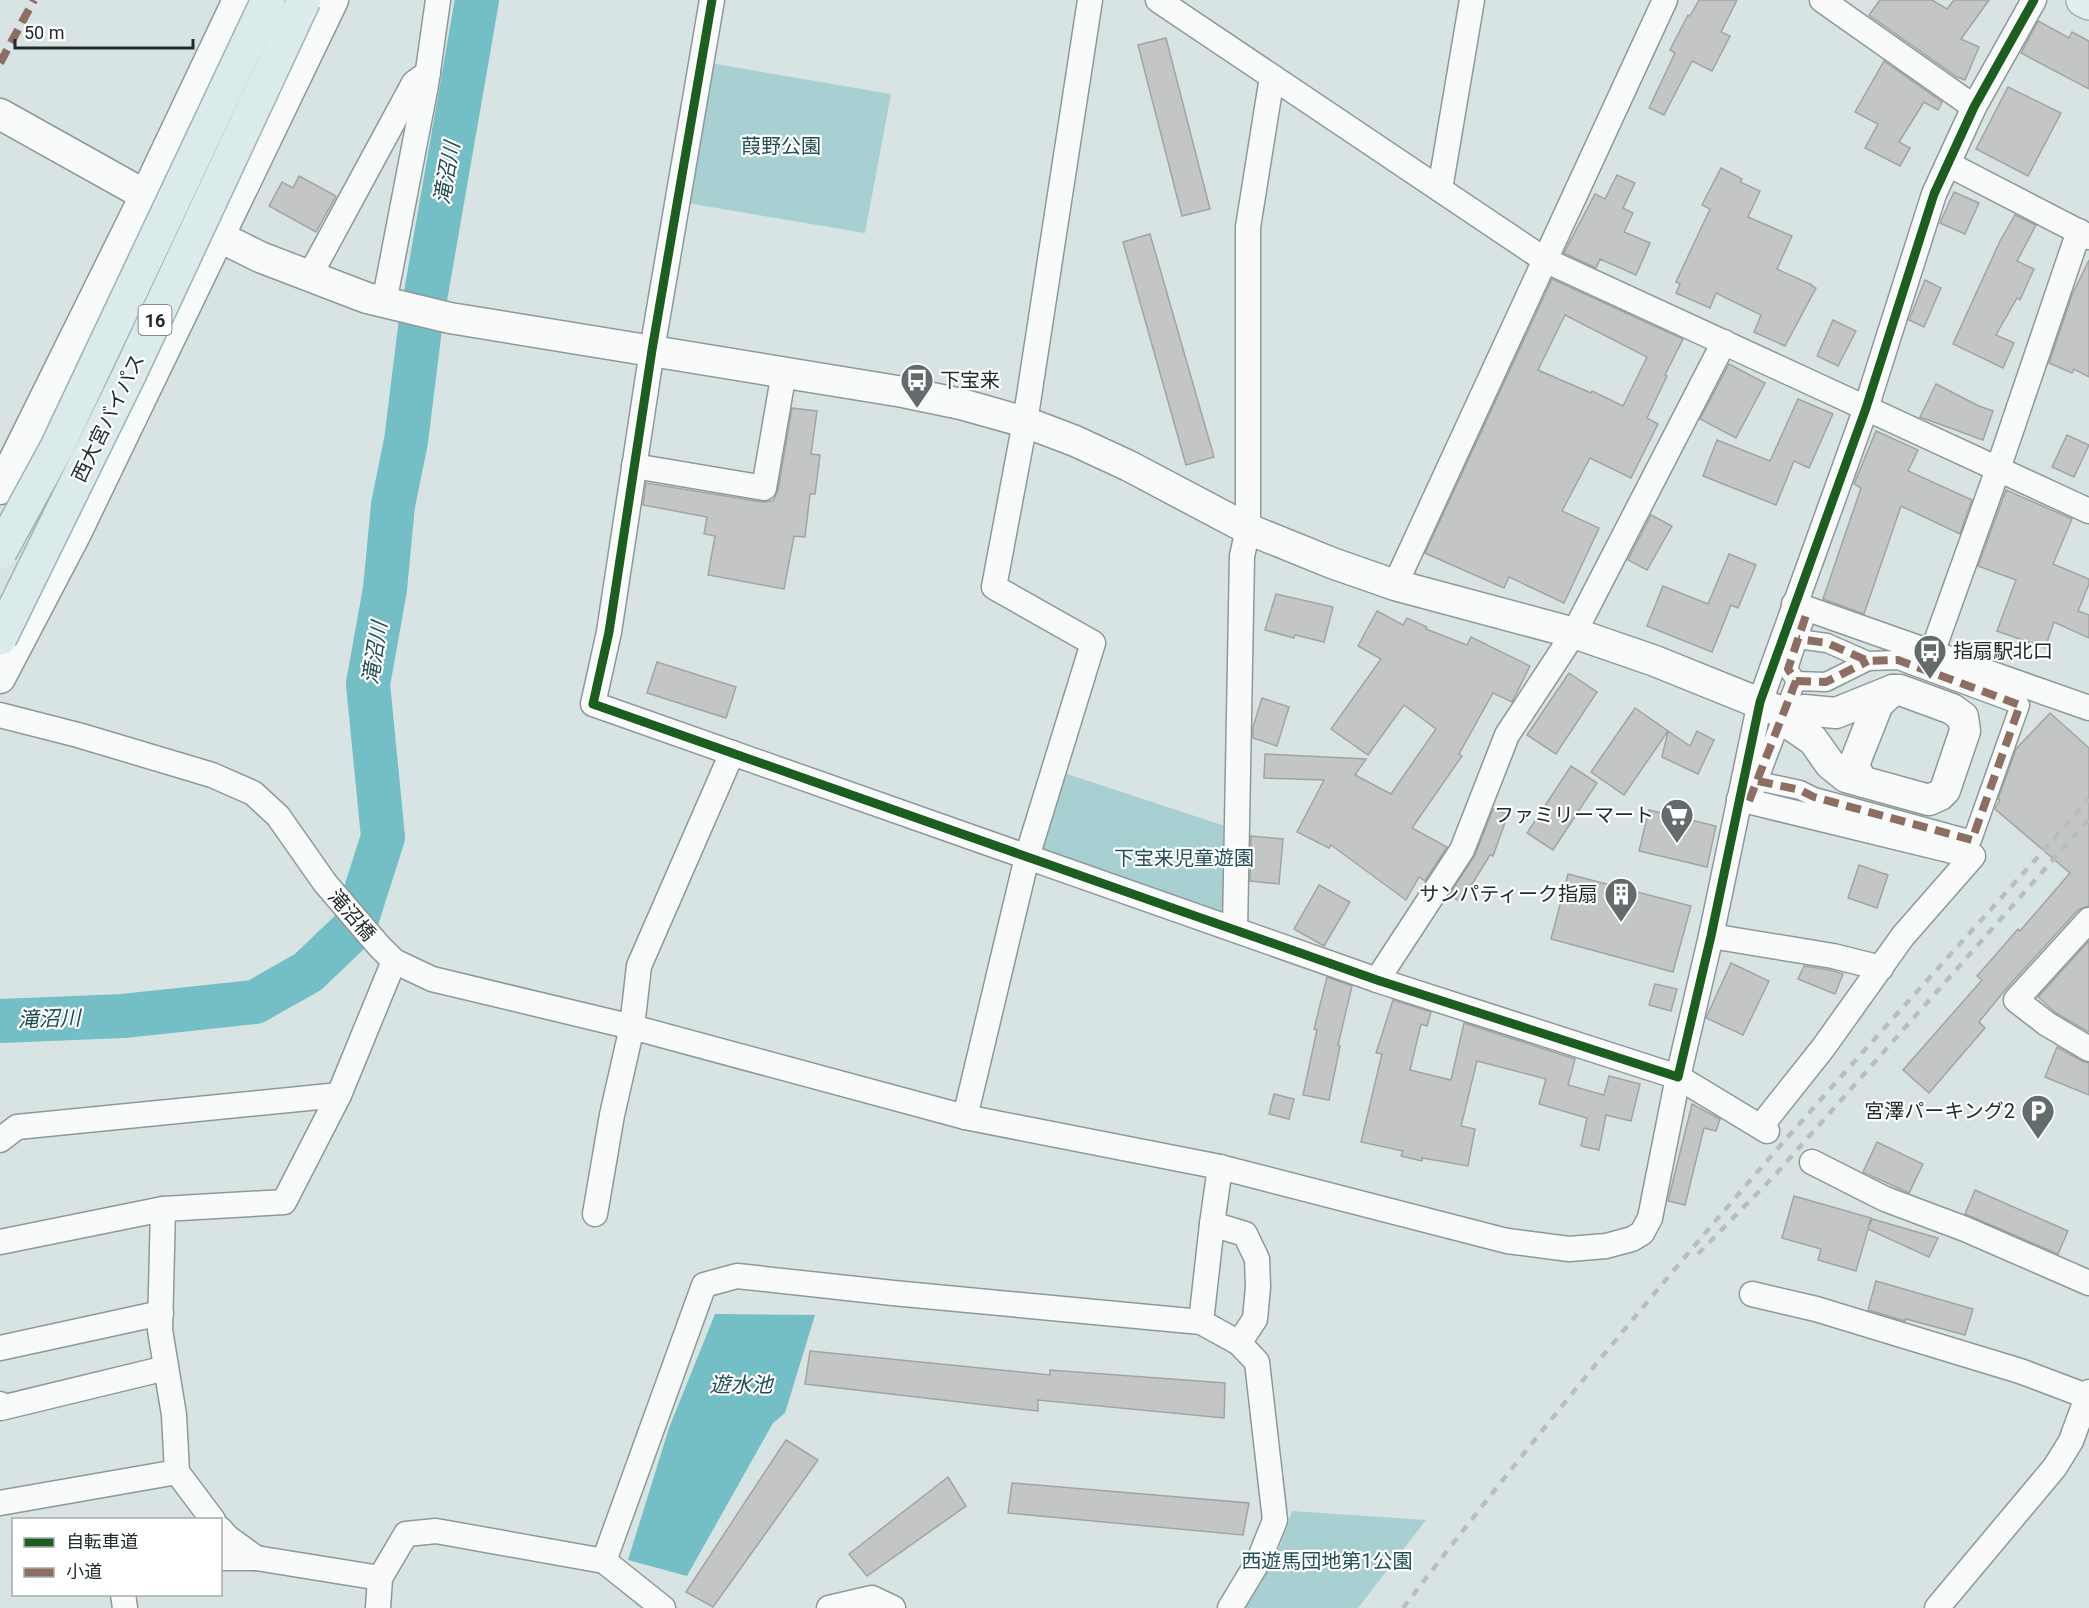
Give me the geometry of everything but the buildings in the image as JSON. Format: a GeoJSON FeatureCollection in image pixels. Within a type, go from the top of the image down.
{"type":"FeatureCollection","features":[{"type":"Feature","properties":{"kind":"highway","name":"西大宮バイパス"},"geometry":{"type":"LineString","coordinates":[[0,552],[57,447],[268,0]]}},
{"type":"Feature","properties":{"kind":"highway","name":"西大宮バイパス"},"geometry":{"type":"LineString","coordinates":[[0,638],[130,373],[304,0]]}},
{"type":"Feature","properties":{"kind":"main road"},"geometry":{"type":"LineString","coordinates":[[2083,0],[2089,3]]}},
{"type":"Feature","properties":{"kind":"street"},"geometry":{"type":"LineString","coordinates":[[0,489],[145,196],[238,0]]}},
{"type":"Feature","properties":{"kind":"street"},"geometry":{"type":"LineString","coordinates":[[0,678],[76,533],[333,0]]}},
{"type":"Feature","properties":{"kind":"street"},"geometry":{"type":"LineString","coordinates":[[392,305],[438,0]]}},
{"type":"Feature","properties":{"kind":"street"},"geometry":{"type":"LineString","coordinates":[[712,0],[652,350],[609,632],[593,704],[1377,980],[1678,1077],[1764,1128],[1903,936],[1973,856],[1749,794]]}},
{"type":"Feature","properties":{"kind":"street"},"geometry":{"type":"LineString","coordinates":[[965,1117],[1027,856],[1093,643],[994,587],[1025,422],[1090,0]]}},
{"type":"Feature","properties":{"kind":"street"},"geometry":{"type":"LineString","coordinates":[[1158,0],[1545,260],[2089,511]]}},
{"type":"Feature","properties":{"kind":"street"},"geometry":{"type":"LineString","coordinates":[[1440,189],[1472,0]]}},
{"type":"Feature","properties":{"kind":"street"},"geometry":{"type":"LineString","coordinates":[[1395,585],[1665,0]]}},
{"type":"Feature","properties":{"kind":"street"},"geometry":{"type":"LineString","coordinates":[[1822,0],[1974,107]]}},
{"type":"Feature","properties":{"kind":"street"},"geometry":{"type":"LineString","coordinates":[[0,1242],[164,1209],[284,1202],[339,1095],[387,954],[432,980],[632,1027],[965,1117],[1220,1167],[1508,1241],[1569,1249],[1606,1246],[1632,1239],[1642,1233],[1650,1218],[1678,1077],[1711,936],[1801,607],[1934,195],[1974,107],[2034,0]]}},
{"type":"Feature","properties":{"kind":"street"},"geometry":{"type":"LineString","coordinates":[[309,277],[414,83],[428,73]]}},
{"type":"Feature","properties":{"kind":"street"},"geometry":{"type":"LineString","coordinates":[[1235,930],[1242,556],[1248,529],[1248,227],[1272,77]]}},
{"type":"Feature","properties":{"kind":"street"},"geometry":{"type":"LineString","coordinates":[[0,114],[145,196],[260,257],[309,277],[392,305],[450,318],[903,392],[961,404],[1025,422],[1075,441],[1129,466],[1248,529],[1332,563],[1395,585],[1574,633],[1655,661],[1772,708],[1836,713],[1893,690],[1899,690],[1952,709],[1963,717],[1965,730],[1945,790],[1935,799],[1929,800],[1846,777],[1830,764],[1813,740],[1772,708]]}},
{"type":"Feature","properties":{"kind":"street"},"geometry":{"type":"LineString","coordinates":[[1932,653],[2084,234],[1948,164]]}},
{"type":"Feature","properties":{"kind":"street"},"geometry":{"type":"LineString","coordinates":[[1377,980],[1462,850],[1507,735],[1574,633],[1724,342]]}},
{"type":"Feature","properties":{"kind":"street"},"geometry":{"type":"LineString","coordinates":[[634,466],[764,488],[784,372]]}},
{"type":"Feature","properties":{"kind":"street"},"geometry":{"type":"LineString","coordinates":[[1796,681],[1788,669],[1798,639],[1801,607]]}},
{"type":"Feature","properties":{"kind":"street"},"geometry":{"type":"LineString","coordinates":[[1801,607],[2089,708]]}},
{"type":"Feature","properties":{"kind":"street"},"geometry":{"type":"LineString","coordinates":[[1798,639],[1827,643],[1868,661]]}},
{"type":"Feature","properties":{"kind":"street"},"geometry":{"type":"LineString","coordinates":[[1749,794],[1800,790],[1814,797],[1972,840],[2020,705],[1898,660],[1868,661],[1826,682],[1796,681]]}},
{"type":"Feature","properties":{"kind":"street"},"geometry":{"type":"LineString","coordinates":[[1772,708],[1796,681]]}},
{"type":"Feature","properties":{"kind":"street"},"geometry":{"type":"LineString","coordinates":[[1863,782],[1855,769],[1855,762],[1878,704],[1893,690]]}},
{"type":"Feature","properties":{"kind":"street","name":"滝沼橋"},"geometry":{"type":"LineString","coordinates":[[0,715],[78,735],[212,775],[253,793],[278,816],[325,883],[387,954]]}},
{"type":"Feature","properties":{"kind":"street"},"geometry":{"type":"LineString","coordinates":[[595,1214],[612,1115],[632,1027],[639,966],[732,753]]}},
{"type":"Feature","properties":{"kind":"street"},"geometry":{"type":"LineString","coordinates":[[2089,920],[2016,1000],[2047,1024],[2089,1049]]}},
{"type":"Feature","properties":{"kind":"street"},"geometry":{"type":"LineString","coordinates":[[1711,936],[1833,956],[1881,968]]}},
{"type":"Feature","properties":{"kind":"street"},"geometry":{"type":"LineString","coordinates":[[0,1140],[17,1127],[339,1095]]}},
{"type":"Feature","properties":{"kind":"street"},"geometry":{"type":"LineString","coordinates":[[1812,1162],[1885,1199],[1965,1229],[2089,1283]]}},
{"type":"Feature","properties":{"kind":"street"},"geometry":{"type":"LineString","coordinates":[[1201,1322],[1220,1167]]}},
{"type":"Feature","properties":{"kind":"street"},"geometry":{"type":"LineString","coordinates":[[164,1209],[160,1330],[174,1415],[177,1472],[212,1518]]}},
{"type":"Feature","properties":{"kind":"street"},"geometry":{"type":"LineString","coordinates":[[1212,1224],[1245,1234],[1257,1259],[1258,1287],[1255,1318],[1239,1342]]}},
{"type":"Feature","properties":{"kind":"street"},"geometry":{"type":"LineString","coordinates":[[604,1561],[704,1285],[737,1276],[1201,1322],[1239,1342],[1257,1362],[1275,1520],[1259,1560],[1230,1608]]}},
{"type":"Feature","properties":{"kind":"street"},"geometry":{"type":"LineString","coordinates":[[1752,1294],[1816,1309],[2020,1371],[2088,1395],[2071,1441],[2055,1467],[1937,1608]]}},
{"type":"Feature","properties":{"kind":"street"},"geometry":{"type":"LineString","coordinates":[[0,1348],[161,1313]]}},
{"type":"Feature","properties":{"kind":"street"},"geometry":{"type":"LineString","coordinates":[[0,1404],[1,1408],[166,1368]]}},
{"type":"Feature","properties":{"kind":"street"},"geometry":{"type":"LineString","coordinates":[[0,1503],[177,1472]]}},
{"type":"Feature","properties":{"kind":"street"},"geometry":{"type":"LineString","coordinates":[[222,1531],[256,1558]]}},
{"type":"Feature","properties":{"kind":"street"},"geometry":{"type":"LineString","coordinates":[[378,1608],[380,1578],[406,1534],[436,1531],[604,1561],[663,1608]]}},
{"type":"Feature","properties":{"kind":"street"},"geometry":{"type":"LineString","coordinates":[[222,1558],[256,1558],[380,1578]]}},
{"type":"Feature","properties":{"kind":"street"},"geometry":{"type":"LineString","coordinates":[[829,1608],[872,1598],[892,1608]]}},
{"type":"Feature","properties":{"kind":"green space","name":"葭野公園"},"geometry":{"type":"Polygon","coordinates":[[[710,63],[891,94],[865,233],[687,203],[710,63]]]}},
{"type":"Feature","properties":{"kind":"green space","name":"下宝来児童遊園"},"geometry":{"type":"Polygon","coordinates":[[[1061,772],[1228,827],[1227,919],[1038,851],[1061,772]]]}},
{"type":"Feature","properties":{"kind":"green space","name":"西遊馬団地第1公園"},"geometry":{"type":"Polygon","coordinates":[[[1292,1511],[1426,1520],[1358,1608],[1242,1608],[1280,1546],[1292,1511]]]}},
{"type":"Feature","properties":{"kind":"water","name":"遊水池"},"geometry":{"type":"Polygon","coordinates":[[[715,1314],[815,1315],[785,1413],[773,1423],[687,1576],[628,1560],[669,1428],[715,1314]]]}},
{"type":"Feature","properties":{"kind":"waterway","name":"滝沼川"},"geometry":{"type":"LineString","coordinates":[[0,1021],[123,1016],[255,1002],[308,972],[354,928],[383,837],[368,684],[385,589],[393,505],[406,441],[420,328],[477,0]]}},
{"type":"Feature","properties":{"kind":"railway"},"geometry":{"type":"LineString","coordinates":[[1403,1608],[1570,1397],[1698,1241],[2089,799]]}},
{"type":"Feature","properties":{"kind":"railway"},"geometry":{"type":"LineString","coordinates":[[1698,1254],[1775,1175],[2089,819]]}},
{"type":"Feature","properties":{"kind":"marked path"},"geometry":{"type":"LineString","coordinates":[[0,63],[34,0]]}},
{"type":"Feature","properties":{"kind":"marked path"},"geometry":{"type":"LineString","coordinates":[[1749,801],[1796,681],[1788,669],[1808,609]]}},
{"type":"Feature","properties":{"kind":"marked path"},"geometry":{"type":"LineString","coordinates":[[1758,781],[1800,790],[1814,797],[1972,840],[2020,705],[1898,660],[1868,661],[1827,643],[1798,639]]}},
{"type":"Feature","properties":{"kind":"marked path"},"geometry":{"type":"LineString","coordinates":[[1796,681],[1826,682],[1868,661]]}},
{"type":"Feature","properties":{"kind":"cycle path"},"geometry":{"type":"LineString","coordinates":[[712,0],[652,350],[609,632],[593,704],[1377,980],[1678,1077],[1711,936],[1760,702],[1866,408],[1934,194],[1974,107],[2034,0]]}},
{"type":"Feature","properties":{"kind":"place","name":"下宝来"},"geometry":{"type":"Point","coordinates":[917,409]}},
{"type":"Feature","properties":{"kind":"place","name":"指扇駅北口"},"geometry":{"type":"Point","coordinates":[1930,680]}},
{"type":"Feature","properties":{"kind":"place","name":"ファミリーマート"},"geometry":{"type":"Point","coordinates":[1677,844]}},
{"type":"Feature","properties":{"kind":"place","name":"サンパティーク指扇"},"geometry":{"type":"Point","coordinates":[1621,923]}},
{"type":"Feature","properties":{"kind":"place","name":"宮澤パーキング2"},"geometry":{"type":"Point","coordinates":[2038,1140]}}]}
